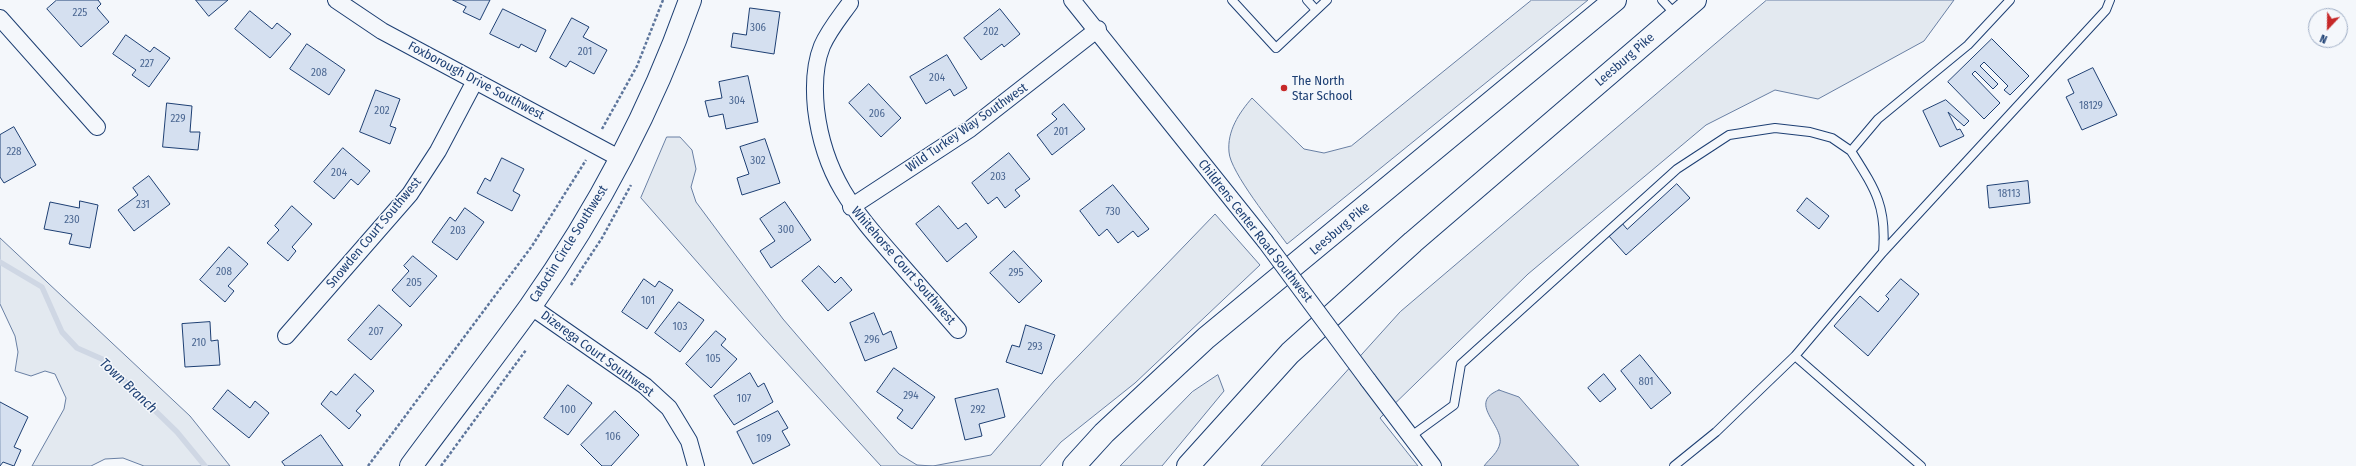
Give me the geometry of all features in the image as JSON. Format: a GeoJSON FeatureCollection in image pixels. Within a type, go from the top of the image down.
{"type":"FeatureCollection","features":[{"type":"Feature","properties":{"kind":"main road","name":"Catoctin Circle Southwest"},"geometry":{"type":"LineString","coordinates":[[411,466],[530,306],[576,234],[619,158],[659,78],[690,0]]}},
{"type":"Feature","properties":{"kind":"main road","name":"Leesburg Pike"},"geometry":{"type":"LineString","coordinates":[[1074,466],[1104,433],[1206,338],[1615,0]]}},
{"type":"Feature","properties":{"kind":"main road","name":"Leesburg Pike"},"geometry":{"type":"LineString","coordinates":[[1188,466],[1290,353],[1413,242],[1695,0]]}},
{"type":"Feature","properties":{"kind":"street","name":"Foxborough Drive Southwest"},"geometry":{"type":"LineString","coordinates":[[336,0],[382,31],[619,158]]}},
{"type":"Feature","properties":{"kind":"street","name":"Childrens Center Road Southwest"},"geometry":{"type":"LineString","coordinates":[[1072,0],[1098,29],[1265,241],[1433,466]]}},
{"type":"Feature","properties":{"kind":"street","name":"Whitehorse Court Southwest"},"geometry":{"type":"LineString","coordinates":[[850,3],[829,32],[822,46],[816,66],[816,102],[819,128],[825,154],[835,179],[851,207],[958,330]]}},
{"type":"Feature","properties":{"kind":"street"},"geometry":{"type":"LineString","coordinates":[[0,18],[97,127]]}},
{"type":"Feature","properties":{"kind":"street","name":"Wild Turkey Way Southwest"},"geometry":{"type":"LineString","coordinates":[[851,207],[970,129],[1098,29]]}},
{"type":"Feature","properties":{"kind":"street","name":"Snowden Court Southwest"},"geometry":{"type":"LineString","coordinates":[[286,336],[410,194],[438,151],[475,81]]}},
{"type":"Feature","properties":{"kind":"street","name":"Dizerega Court Southwest"},"geometry":{"type":"LineString","coordinates":[[530,306],[645,386],[668,408],[689,441],[696,466]]}},
{"type":"Feature","properties":{"kind":"lane"},"geometry":{"type":"LineString","coordinates":[[1232,0],[1276,48],[1327,0]]}},
{"type":"Feature","properties":{"kind":"lane"},"geometry":{"type":"LineString","coordinates":[[1307,0],[1316,10]]}},
{"type":"Feature","properties":{"kind":"lane"},"geometry":{"type":"LineString","coordinates":[[1662,0],[1677,16]]}},
{"type":"Feature","properties":{"kind":"lane"},"geometry":{"type":"LineString","coordinates":[[1851,151],[1878,119],[1968,45],[2010,0]]}},
{"type":"Feature","properties":{"kind":"lane"},"geometry":{"type":"LineString","coordinates":[[1674,466],[1716,432],[1795,356],[1883,252],[2106,10],[2110,0]]}},
{"type":"Feature","properties":{"kind":"lane"},"geometry":{"type":"LineString","coordinates":[[1410,437],[1454,405],[1461,364],[1677,169],[1728,135],[1775,128],[1810,132],[1832,138],[1851,151],[1872,184],[1882,207],[1885,232],[1883,252]]}},
{"type":"Feature","properties":{"kind":"lane"},"geometry":{"type":"LineString","coordinates":[[1795,356],[1921,466]]}},
{"type":"Feature","properties":{"kind":"path"},"geometry":{"type":"LineString","coordinates":[[368,466],[532,246],[558,202],[596,146],[605,123],[637,66],[663,0]]}},
{"type":"Feature","properties":{"kind":"shaded area"},"geometry":{"type":"Polygon","coordinates":[[[1532,0],[1588,0],[1287,244],[1244,185],[1231,161],[1229,144],[1232,130],[1238,116],[1252,98],[1304,149],[1324,153],[1351,146],[1532,0]]]}},
{"type":"Feature","properties":{"kind":"shaded area"},"geometry":{"type":"Polygon","coordinates":[[[1767,0],[1954,0],[1924,41],[1818,99],[1775,90],[1706,125],[1528,274],[1380,418],[1418,466],[1261,466],[1400,312],[1767,0]]]}},
{"type":"Feature","properties":{"kind":"shaded area"},"geometry":{"type":"Polygon","coordinates":[[[667,137],[680,137],[692,150],[696,169],[691,187],[696,202],[783,319],[899,454],[917,465],[933,466],[881,466],[763,337],[641,198],[667,137]]]}},
{"type":"Feature","properties":{"kind":"shaded area"},"geometry":{"type":"Polygon","coordinates":[[[1215,214],[1260,265],[1135,383],[1061,442],[1040,466],[933,466],[991,455],[1054,381],[1215,214]]]}},
{"type":"Feature","properties":{"kind":"shaded area"},"geometry":{"type":"Polygon","coordinates":[[[0,238],[190,416],[230,466],[144,466],[123,458],[105,459],[91,466],[32,466],[64,409],[66,398],[55,374],[45,371],[31,376],[15,371],[18,352],[15,336],[0,304],[0,238]]]}},
{"type":"Feature","properties":{"kind":"shaded area"},"geometry":{"type":"Polygon","coordinates":[[[1218,375],[1224,391],[1162,466],[1120,466],[1192,392],[1218,375]]]}},
{"type":"Feature","properties":{"kind":"shaded area"},"geometry":{"type":"Polygon","coordinates":[[[1499,390],[1519,397],[1579,466],[1484,466],[1496,453],[1500,443],[1500,436],[1486,407],[1486,401],[1490,395],[1499,390]]]}},
{"type":"Feature","properties":{"kind":"building"},"geometry":{"type":"Polygon","coordinates":[[[57,0],[98,0],[101,4],[97,8],[109,22],[81,47],[47,9],[57,0]]]}},
{"type":"Feature","properties":{"kind":"building"},"geometry":{"type":"Polygon","coordinates":[[[196,0],[228,0],[209,16],[196,0]]]}},
{"type":"Feature","properties":{"kind":"building"},"geometry":{"type":"Polygon","coordinates":[[[453,0],[490,0],[480,20],[463,12],[466,7],[453,0]]]}},
{"type":"Feature","properties":{"kind":"building"},"geometry":{"type":"Polygon","coordinates":[[[750,8],[780,12],[774,54],[731,47],[733,33],[746,35],[750,8]]]}},
{"type":"Feature","properties":{"kind":"building"},"geometry":{"type":"Polygon","coordinates":[[[503,9],[546,30],[536,52],[521,44],[519,48],[490,34],[503,9]]]}},
{"type":"Feature","properties":{"kind":"building"},"geometry":{"type":"Polygon","coordinates":[[[1000,9],[1020,34],[1004,47],[1002,44],[981,60],[964,38],[1000,9]]]}},
{"type":"Feature","properties":{"kind":"building"},"geometry":{"type":"Polygon","coordinates":[[[250,11],[272,29],[277,23],[291,34],[270,58],[235,29],[250,11]]]}},
{"type":"Feature","properties":{"kind":"building"},"geometry":{"type":"Polygon","coordinates":[[[572,18],[589,27],[583,37],[607,50],[594,74],[570,61],[566,67],[550,58],[572,18]]]}},
{"type":"Feature","properties":{"kind":"building"},"geometry":{"type":"Polygon","coordinates":[[[126,35],[150,52],[154,47],[170,58],[149,87],[132,75],[136,70],[113,54],[126,35]]]}},
{"type":"Feature","properties":{"kind":"building"},"geometry":{"type":"Polygon","coordinates":[[[1992,39],[2029,76],[2010,95],[2004,90],[2008,86],[1984,62],[1980,66],[1998,84],[1993,89],[1975,71],[1972,74],[2000,103],[1984,119],[1948,82],[1992,39]]]}},
{"type":"Feature","properties":{"kind":"building"},"geometry":{"type":"Polygon","coordinates":[[[307,44],[345,70],[329,95],[290,69],[307,44]]]}},
{"type":"Feature","properties":{"kind":"building"},"geometry":{"type":"Polygon","coordinates":[[[947,55],[967,88],[954,96],[950,89],[926,104],[910,77],[947,55]]]}},
{"type":"Feature","properties":{"kind":"building"},"geometry":{"type":"Polygon","coordinates":[[[2093,68],[2117,115],[2082,130],[2066,97],[2074,93],[2068,80],[2093,68]]]}},
{"type":"Feature","properties":{"kind":"building"},"geometry":{"type":"Polygon","coordinates":[[[748,76],[758,122],[726,129],[723,114],[709,117],[705,101],[722,98],[719,82],[748,76]]]}},
{"type":"Feature","properties":{"kind":"building"},"geometry":{"type":"Polygon","coordinates":[[[869,84],[901,118],[881,137],[849,103],[869,84]]]}},
{"type":"Feature","properties":{"kind":"building"},"geometry":{"type":"Polygon","coordinates":[[[376,90],[400,99],[390,126],[396,128],[390,144],[360,132],[376,90]]]}},
{"type":"Feature","properties":{"kind":"building"},"geometry":{"type":"Polygon","coordinates":[[[1946,100],[1969,121],[1964,126],[1948,112],[1957,130],[1960,129],[1964,136],[1940,147],[1923,111],[1946,100]]]}},
{"type":"Feature","properties":{"kind":"building"},"geometry":{"type":"Polygon","coordinates":[[[167,103],[192,106],[190,132],[200,132],[198,150],[163,147],[167,103]]]}},
{"type":"Feature","properties":{"kind":"building"},"geometry":{"type":"Polygon","coordinates":[[[1064,104],[1085,129],[1052,155],[1037,135],[1057,119],[1052,114],[1064,104]]]}},
{"type":"Feature","properties":{"kind":"building"},"geometry":{"type":"Polygon","coordinates":[[[14,127],[36,165],[4,183],[0,177],[0,135],[14,127]]]}},
{"type":"Feature","properties":{"kind":"building"},"geometry":{"type":"Polygon","coordinates":[[[765,139],[780,183],[742,195],[737,178],[749,174],[740,147],[765,139]]]}},
{"type":"Feature","properties":{"kind":"building"},"geometry":{"type":"Polygon","coordinates":[[[343,148],[370,171],[358,185],[351,179],[334,199],[314,182],[343,148]]]}},
{"type":"Feature","properties":{"kind":"building"},"geometry":{"type":"Polygon","coordinates":[[[1009,153],[1030,179],[1015,190],[1020,196],[1005,208],[997,197],[988,204],[972,183],[1009,153]]]}},
{"type":"Feature","properties":{"kind":"building"},"geometry":{"type":"Polygon","coordinates":[[[502,158],[524,169],[513,191],[520,195],[512,211],[477,193],[485,178],[490,181],[502,158]]]}},
{"type":"Feature","properties":{"kind":"building"},"geometry":{"type":"Polygon","coordinates":[[[149,176],[170,204],[134,231],[118,210],[138,195],[133,188],[149,176]]]}},
{"type":"Feature","properties":{"kind":"building"},"geometry":{"type":"Polygon","coordinates":[[[2028,181],[2030,203],[1989,208],[1987,186],[2028,181]]]}},
{"type":"Feature","properties":{"kind":"building"},"geometry":{"type":"Polygon","coordinates":[[[1677,184],[1690,198],[1626,255],[1608,235],[1621,222],[1627,229],[1677,184]]]}},
{"type":"Feature","properties":{"kind":"building"},"geometry":{"type":"Polygon","coordinates":[[[1113,185],[1149,229],[1138,237],[1133,231],[1118,243],[1107,229],[1099,236],[1080,211],[1113,185]]]}},
{"type":"Feature","properties":{"kind":"building"},"geometry":{"type":"Polygon","coordinates":[[[1807,198],[1829,216],[1819,229],[1797,211],[1807,198]]]}},
{"type":"Feature","properties":{"kind":"building"},"geometry":{"type":"Polygon","coordinates":[[[80,201],[98,205],[90,248],[69,244],[72,234],[44,229],[50,202],[79,208],[80,201]]]}},
{"type":"Feature","properties":{"kind":"building"},"geometry":{"type":"Polygon","coordinates":[[[785,202],[811,240],[771,268],[760,251],[775,241],[760,219],[785,202]]]}},
{"type":"Feature","properties":{"kind":"building"},"geometry":{"type":"Polygon","coordinates":[[[292,206],[312,224],[292,247],[296,251],[288,261],[267,243],[279,230],[275,226],[292,206]]]}},
{"type":"Feature","properties":{"kind":"building"},"geometry":{"type":"Polygon","coordinates":[[[939,206],[958,229],[966,223],[977,237],[947,262],[916,224],[939,206]]]}},
{"type":"Feature","properties":{"kind":"building"},"geometry":{"type":"Polygon","coordinates":[[[465,208],[484,222],[457,260],[432,242],[450,217],[455,221],[465,208]]]}},
{"type":"Feature","properties":{"kind":"building"},"geometry":{"type":"Polygon","coordinates":[[[229,247],[248,264],[228,286],[234,291],[225,302],[200,280],[229,247]]]}},
{"type":"Feature","properties":{"kind":"building"},"geometry":{"type":"Polygon","coordinates":[[[1014,251],[1042,281],[1019,303],[990,273],[1014,251]]]}},
{"type":"Feature","properties":{"kind":"building"},"geometry":{"type":"Polygon","coordinates":[[[413,256],[437,276],[410,307],[392,290],[409,271],[404,266],[413,256]]]}},
{"type":"Feature","properties":{"kind":"building"},"geometry":{"type":"Polygon","coordinates":[[[819,266],[835,283],[841,277],[852,290],[828,311],[802,281],[819,266]]]}},
{"type":"Feature","properties":{"kind":"building"},"geometry":{"type":"Polygon","coordinates":[[[644,279],[655,287],[659,281],[673,290],[647,329],[622,312],[644,279]]]}},
{"type":"Feature","properties":{"kind":"building"},"geometry":{"type":"Polygon","coordinates":[[[1901,279],[1919,294],[1868,356],[1834,326],[1860,296],[1878,312],[1889,299],[1886,296],[1901,279]]]}},
{"type":"Feature","properties":{"kind":"building"},"geometry":{"type":"Polygon","coordinates":[[[679,302],[704,320],[680,352],[655,333],[679,302]]]}},
{"type":"Feature","properties":{"kind":"building"},"geometry":{"type":"Polygon","coordinates":[[[379,305],[402,325],[371,360],[348,340],[379,305]]]}},
{"type":"Feature","properties":{"kind":"building"},"geometry":{"type":"Polygon","coordinates":[[[874,313],[883,335],[891,331],[897,348],[865,361],[850,323],[874,313]]]}},
{"type":"Feature","properties":{"kind":"building"},"geometry":{"type":"Polygon","coordinates":[[[210,322],[211,341],[218,340],[220,365],[185,367],[182,324],[210,322]]]}},
{"type":"Feature","properties":{"kind":"building"},"geometry":{"type":"Polygon","coordinates":[[[1026,325],[1055,335],[1042,374],[1006,362],[1012,345],[1019,347],[1026,325]]]}},
{"type":"Feature","properties":{"kind":"building"},"geometry":{"type":"Polygon","coordinates":[[[716,331],[726,339],[721,345],[737,359],[711,388],[686,364],[716,331]]]}},
{"type":"Feature","properties":{"kind":"building"},"geometry":{"type":"Polygon","coordinates":[[[1640,355],[1671,393],[1651,409],[1621,371],[1640,355]]]}},
{"type":"Feature","properties":{"kind":"building"},"geometry":{"type":"Polygon","coordinates":[[[894,368],[935,397],[912,429],[897,418],[903,410],[877,392],[894,368]]]}},
{"type":"Feature","properties":{"kind":"building"},"geometry":{"type":"Polygon","coordinates":[[[750,373],[758,387],[764,383],[773,402],[734,425],[714,396],[750,373]]]}},
{"type":"Feature","properties":{"kind":"building"},"geometry":{"type":"Polygon","coordinates":[[[355,374],[374,391],[356,411],[361,415],[349,429],[321,404],[331,391],[336,395],[355,374]]]}},
{"type":"Feature","properties":{"kind":"building"},"geometry":{"type":"Polygon","coordinates":[[[1604,374],[1616,389],[1600,402],[1588,388],[1604,374]]]}},
{"type":"Feature","properties":{"kind":"building"},"geometry":{"type":"Polygon","coordinates":[[[568,385],[592,403],[568,435],[544,418],[568,385]]]}},
{"type":"Feature","properties":{"kind":"building"},"geometry":{"type":"Polygon","coordinates":[[[998,389],[1005,417],[979,424],[982,436],[965,440],[955,399],[998,389]]]}},
{"type":"Feature","properties":{"kind":"building"},"geometry":{"type":"Polygon","coordinates":[[[228,390],[250,408],[255,401],[269,413],[249,438],[213,409],[228,390]]]}},
{"type":"Feature","properties":{"kind":"building"},"geometry":{"type":"Polygon","coordinates":[[[0,402],[28,417],[14,447],[21,450],[14,466],[3,462],[0,466],[0,402]]]}},
{"type":"Feature","properties":{"kind":"building"},"geometry":{"type":"Polygon","coordinates":[[[615,411],[639,435],[611,466],[602,466],[581,445],[615,411]]]}},
{"type":"Feature","properties":{"kind":"building"},"geometry":{"type":"Polygon","coordinates":[[[778,411],[788,428],[782,431],[790,445],[753,464],[737,432],[778,411]]]}},
{"type":"Feature","properties":{"kind":"building"},"geometry":{"type":"Polygon","coordinates":[[[321,435],[343,466],[285,466],[282,462],[321,435]]]}},
{"type":"Feature","properties":{"kind":"waterway","name":"Town Branch"},"geometry":{"type":"LineString","coordinates":[[0,262],[42,287],[62,332],[77,348],[102,359],[177,432],[205,466]]}},
{"type":"Feature","properties":{"kind":"place","name":"The North Star School"},"geometry":{"type":"Point","coordinates":[1284,88]}}]}
